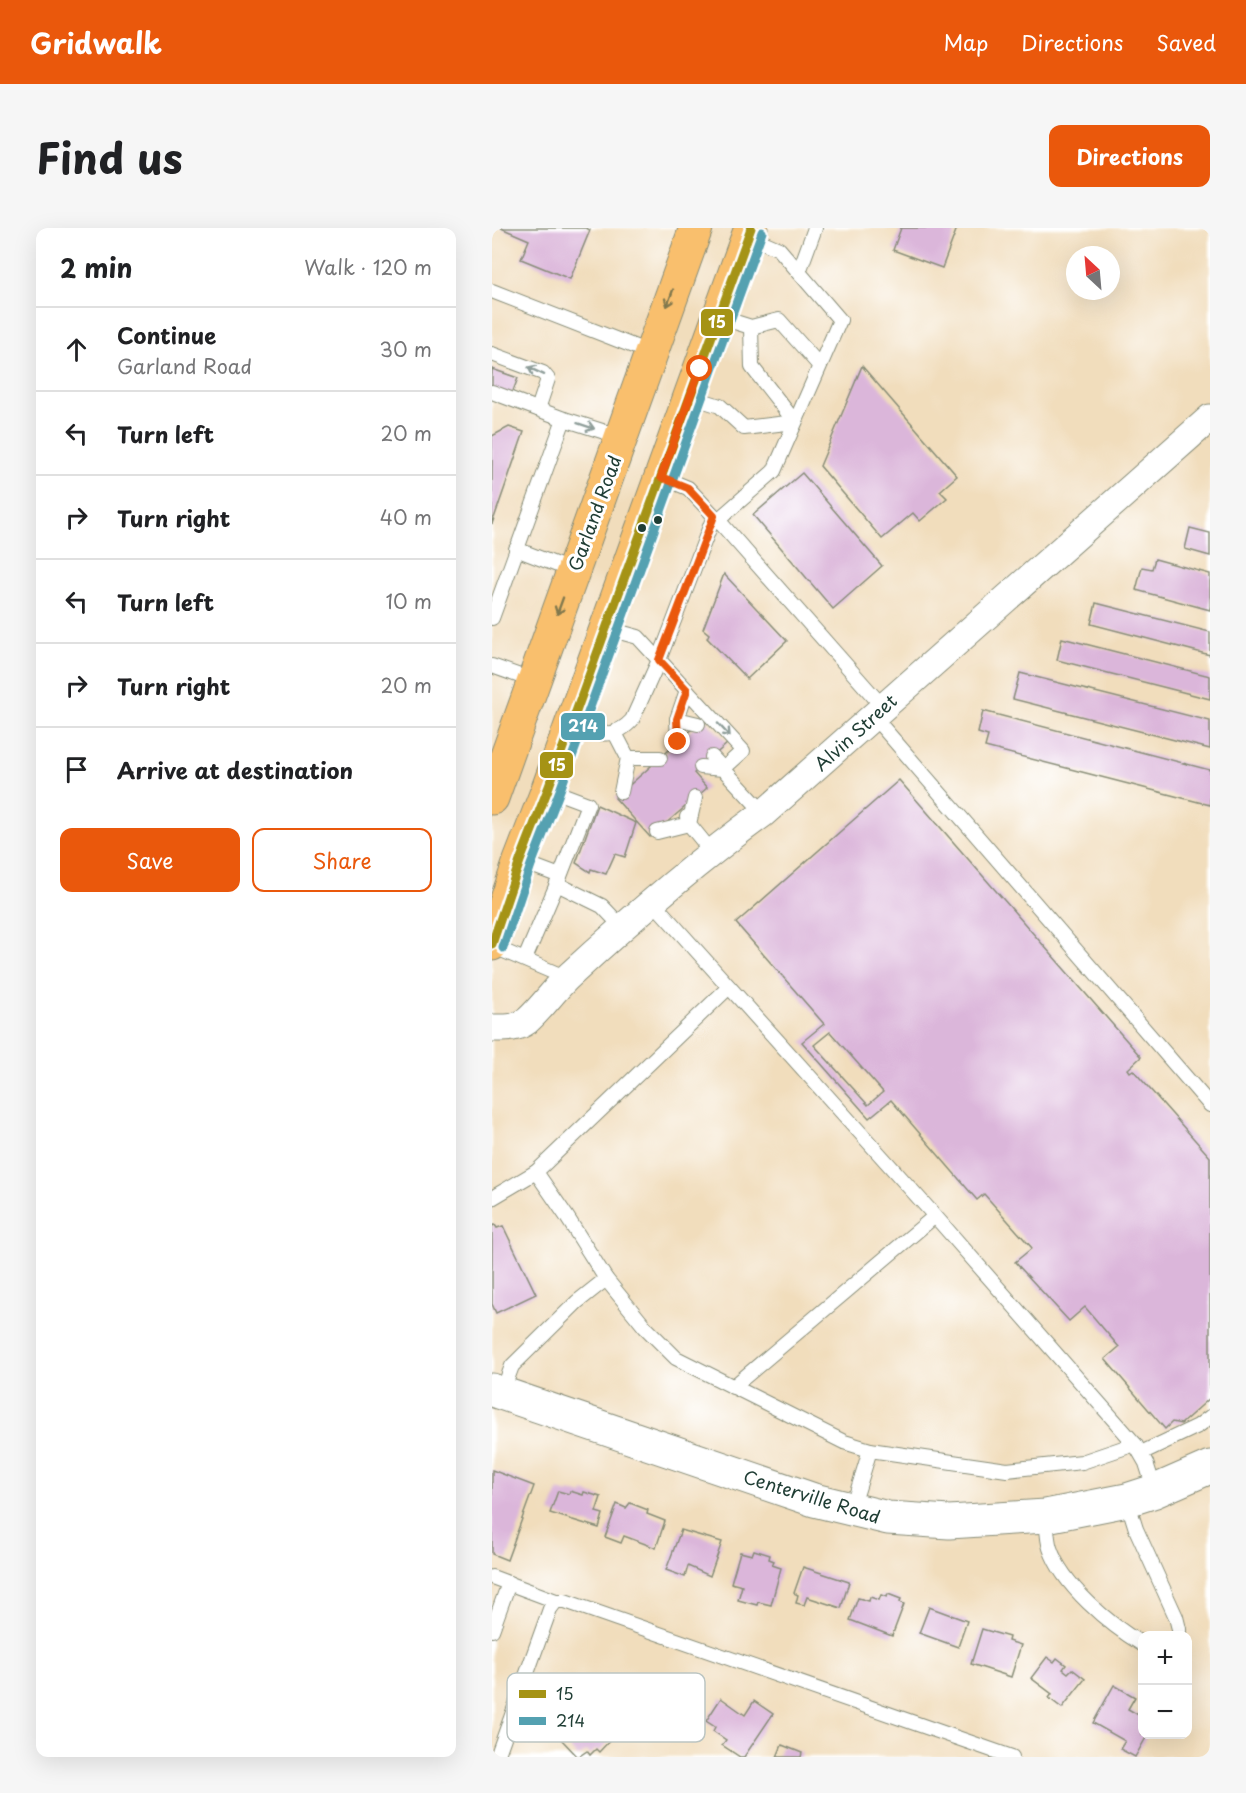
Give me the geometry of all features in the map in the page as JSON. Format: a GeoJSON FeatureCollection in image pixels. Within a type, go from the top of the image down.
{"type":"FeatureCollection","features":[{"type":"Feature","properties":{"kind":"main road","name":"Garland Road"},"geometry":{"type":"LineString","coordinates":[[492,798],[696,228]]}},
{"type":"Feature","properties":{"kind":"main road"},"geometry":{"type":"LineString","coordinates":[[492,945],[520,861],[750,232]]}},
{"type":"Feature","properties":{"kind":"main road"},"geometry":{"type":"LineString","coordinates":[[651,353],[694,382]]}},
{"type":"Feature","properties":{"kind":"street","name":"Alvin Street"},"geometry":{"type":"LineString","coordinates":[[492,1028],[511,1028],[525,1022],[567,978],[622,927],[711,851],[764,813],[1210,418]]}},
{"type":"Feature","properties":{"kind":"street","name":"Centerville Road"},"geometry":{"type":"LineString","coordinates":[[497,1391],[814,1500],[888,1518],[949,1522],[1046,1516],[1141,1496],[1210,1467]]}},
{"type":"Feature","properties":{"kind":"lane"},"geometry":{"type":"LineString","coordinates":[[799,272],[814,228]]}},
{"type":"Feature","properties":{"kind":"lane"},"geometry":{"type":"LineString","coordinates":[[571,726],[597,734],[615,733],[625,728],[632,720],[659,660],[716,518],[774,471],[840,320],[779,249],[750,232]]}},
{"type":"Feature","properties":{"kind":"lane"},"geometry":{"type":"LineString","coordinates":[[492,291],[651,353]]}},
{"type":"Feature","properties":{"kind":"lane"},"geometry":{"type":"LineString","coordinates":[[719,317],[751,327],[779,320],[819,365]]}},
{"type":"Feature","properties":{"kind":"lane"},"geometry":{"type":"LineString","coordinates":[[751,327],[752,367],[795,422]]}},
{"type":"Feature","properties":{"kind":"lane"},"geometry":{"type":"LineString","coordinates":[[492,354],[543,373],[548,380],[538,409]]}},
{"type":"Feature","properties":{"kind":"lane"},"geometry":{"type":"LineString","coordinates":[[694,382],[744,428],[795,422]]}},
{"type":"Feature","properties":{"kind":"lane"},"geometry":{"type":"LineString","coordinates":[[492,392],[621,437]]}},
{"type":"Feature","properties":{"kind":"lane"},"geometry":{"type":"LineString","coordinates":[[492,618],[564,419]]}},
{"type":"Feature","properties":{"kind":"lane"},"geometry":{"type":"LineString","coordinates":[[661,477],[688,488],[716,518],[1210,1105]]}},
{"type":"Feature","properties":{"kind":"lane"},"geometry":{"type":"LineString","coordinates":[[516,549],[573,571]]}},
{"type":"Feature","properties":{"kind":"lane"},"geometry":{"type":"LineString","coordinates":[[605,628],[638,638],[743,751],[723,770]]}},
{"type":"Feature","properties":{"kind":"lane"},"geometry":{"type":"LineString","coordinates":[[492,666],[534,681]]}},
{"type":"Feature","properties":{"kind":"lane"},"geometry":{"type":"LineString","coordinates":[[678,742],[677,719],[687,690]]}},
{"type":"Feature","properties":{"kind":"lane"},"geometry":{"type":"LineString","coordinates":[[677,719],[694,728]]}},
{"type":"Feature","properties":{"kind":"lane"},"geometry":{"type":"LineString","coordinates":[[615,733],[634,780]]}},
{"type":"Feature","properties":{"kind":"lane"},"geometry":{"type":"LineString","coordinates":[[627,758],[655,762]]}},
{"type":"Feature","properties":{"kind":"lane"},"geometry":{"type":"LineString","coordinates":[[621,792],[627,758]]}},
{"type":"Feature","properties":{"kind":"lane"},"geometry":{"type":"LineString","coordinates":[[723,770],[711,758],[764,813]]}},
{"type":"Feature","properties":{"kind":"lane"},"geometry":{"type":"LineString","coordinates":[[525,959],[588,804],[548,789]]}},
{"type":"Feature","properties":{"kind":"lane"},"geometry":{"type":"LineString","coordinates":[[689,824],[690,803]]}},
{"type":"Feature","properties":{"kind":"lane"},"geometry":{"type":"LineString","coordinates":[[669,820],[689,824],[711,851]]}},
{"type":"Feature","properties":{"kind":"lane"},"geometry":{"type":"LineString","coordinates":[[657,832],[689,824]]}},
{"type":"Feature","properties":{"kind":"lane"},"geometry":{"type":"LineString","coordinates":[[520,861],[559,880],[602,906],[622,927]]}},
{"type":"Feature","properties":{"kind":"lane"},"geometry":{"type":"LineString","coordinates":[[652,901],[935,1216],[1138,1448],[1141,1496],[1136,1529],[1176,1617],[1179,1631]]}},
{"type":"Feature","properties":{"kind":"lane"},"geometry":{"type":"LineString","coordinates":[[492,945],[567,978]]}},
{"type":"Feature","properties":{"kind":"lane"},"geometry":{"type":"LineString","coordinates":[[492,1198],[536,1172],[729,987]]}},
{"type":"Feature","properties":{"kind":"lane"},"geometry":{"type":"LineString","coordinates":[[536,1172],[606,1279],[645,1327],[676,1358],[844,1442],[870,1450],[1007,1470],[1082,1462],[1138,1448],[1198,1426],[1210,1417]]}},
{"type":"Feature","properties":{"kind":"lane"},"geometry":{"type":"LineString","coordinates":[[733,1387],[935,1216]]}},
{"type":"Feature","properties":{"kind":"lane"},"geometry":{"type":"LineString","coordinates":[[497,1391],[512,1366],[577,1302],[606,1279]]}},
{"type":"Feature","properties":{"kind":"lane"},"geometry":{"type":"LineString","coordinates":[[852,1509],[870,1450]]}},
{"type":"Feature","properties":{"kind":"lane"},"geometry":{"type":"LineString","coordinates":[[1046,1516],[1049,1547],[1068,1581],[1114,1626],[1138,1641]]}},
{"type":"Feature","properties":{"kind":"lane"},"geometry":{"type":"LineString","coordinates":[[492,1577],[555,1601],[565,1601],[1012,1757]]}},
{"type":"Feature","properties":{"kind":"lane"},"geometry":{"type":"LineString","coordinates":[[492,1630],[508,1583]]}},
{"type":"Feature","properties":{"kind":"lane"},"geometry":{"type":"LineString","coordinates":[[528,1673],[550,1609],[555,1601]]}},
{"type":"Feature","properties":{"kind":"lane"},"geometry":{"type":"LineString","coordinates":[[498,1757],[507,1731]]}},
{"type":"Feature","properties":{"kind":"building"},"geometry":{"type":"Polygon","coordinates":[[[501,228],[586,228],[590,230],[570,279],[521,259],[529,240],[501,228]]]}},
{"type":"Feature","properties":{"kind":"building"},"geometry":{"type":"Polygon","coordinates":[[[901,228],[957,228],[942,268],[893,250],[901,228]]]}},
{"type":"Feature","properties":{"kind":"building"},"geometry":{"type":"Polygon","coordinates":[[[862,366],[957,476],[940,491],[947,498],[920,521],[913,513],[882,539],[820,466],[862,366]]]}},
{"type":"Feature","properties":{"kind":"building"},"geometry":{"type":"Polygon","coordinates":[[[492,369],[518,378],[510,399],[492,392],[492,369]]]}},
{"type":"Feature","properties":{"kind":"building"},"geometry":{"type":"Polygon","coordinates":[[[509,427],[524,432],[492,524],[492,436],[509,427]]]}},
{"type":"Feature","properties":{"kind":"building"},"geometry":{"type":"Polygon","coordinates":[[[802,473],[882,566],[833,609],[753,515],[802,473]]]}},
{"type":"Feature","properties":{"kind":"building"},"geometry":{"type":"Polygon","coordinates":[[[1190,528],[1210,533],[1210,556],[1185,549],[1190,528]]]}},
{"type":"Feature","properties":{"kind":"building"},"geometry":{"type":"Polygon","coordinates":[[[1155,559],[1210,574],[1210,610],[1136,590],[1142,567],[1152,569],[1155,559]]]}},
{"type":"Feature","properties":{"kind":"building"},"geometry":{"type":"Polygon","coordinates":[[[724,574],[787,641],[747,679],[707,638],[709,634],[703,629],[724,574]]]}},
{"type":"Feature","properties":{"kind":"building"},"geometry":{"type":"Polygon","coordinates":[[[1096,603],[1210,632],[1210,655],[1091,624],[1096,603]]]}},
{"type":"Feature","properties":{"kind":"building"},"geometry":{"type":"Polygon","coordinates":[[[1062,638],[1210,676],[1210,699],[1057,660],[1062,638]]]}},
{"type":"Feature","properties":{"kind":"building"},"geometry":{"type":"Polygon","coordinates":[[[1020,673],[1210,721],[1210,749],[1013,699],[1020,673]]]}},
{"type":"Feature","properties":{"kind":"building"},"geometry":{"type":"Polygon","coordinates":[[[983,711],[1210,770],[1210,805],[985,747],[988,736],[978,733],[983,711]]]}},
{"type":"Feature","properties":{"kind":"building"},"geometry":{"type":"Polygon","coordinates":[[[704,719],[728,743],[694,773],[707,788],[650,837],[615,798],[704,719]]]}},
{"type":"Feature","properties":{"kind":"building"},"geometry":{"type":"Polygon","coordinates":[[[899,780],[1141,1057],[1128,1069],[1130,1072],[1133,1070],[1210,1157],[1210,1398],[1181,1424],[1172,1422],[1165,1429],[1105,1359],[1119,1347],[1085,1307],[1069,1321],[1015,1262],[1032,1248],[984,1194],[977,1200],[891,1100],[869,1118],[802,1042],[824,1024],[736,923],[899,780]],[[830,1032],[814,1045],[868,1105],[883,1092],[830,1032]]]}},
{"type":"Feature","properties":{"kind":"building"},"geometry":{"type":"Polygon","coordinates":[[[597,805],[636,823],[625,857],[615,854],[606,874],[591,869],[590,872],[576,863],[597,805]]]}},
{"type":"Feature","properties":{"kind":"building"},"geometry":{"type":"Polygon","coordinates":[[[495,1225],[497,1228],[503,1226],[536,1294],[496,1313],[492,1304],[492,1226],[495,1225]]]}},
{"type":"Feature","properties":{"kind":"building"},"geometry":{"type":"Polygon","coordinates":[[[492,1470],[534,1486],[507,1560],[492,1554],[492,1470]]]}},
{"type":"Feature","properties":{"kind":"building"},"geometry":{"type":"Polygon","coordinates":[[[558,1491],[569,1494],[570,1491],[583,1495],[584,1492],[601,1497],[596,1512],[603,1514],[599,1528],[550,1513],[558,1491]]]}},
{"type":"Feature","properties":{"kind":"building"},"geometry":{"type":"Polygon","coordinates":[[[630,1503],[648,1510],[647,1514],[665,1521],[656,1548],[624,1536],[621,1543],[605,1537],[617,1504],[626,1508],[630,1503]]]}},
{"type":"Feature","properties":{"kind":"building"},"geometry":{"type":"Polygon","coordinates":[[[681,1530],[722,1542],[710,1576],[688,1566],[685,1577],[666,1570],[681,1530]]]}},
{"type":"Feature","properties":{"kind":"building"},"geometry":{"type":"Polygon","coordinates":[[[754,1550],[770,1555],[769,1559],[774,1561],[772,1565],[781,1568],[771,1605],[758,1602],[757,1605],[738,1600],[742,1586],[731,1583],[740,1552],[752,1555],[754,1550]]]}},
{"type":"Feature","properties":{"kind":"building"},"geometry":{"type":"Polygon","coordinates":[[[803,1567],[849,1582],[841,1608],[807,1597],[804,1605],[796,1603],[798,1595],[794,1593],[803,1567]]]}},
{"type":"Feature","properties":{"kind":"building"},"geometry":{"type":"Polygon","coordinates":[[[888,1594],[901,1599],[900,1602],[904,1604],[892,1636],[850,1620],[858,1598],[869,1601],[870,1597],[879,1600],[881,1595],[887,1597],[888,1594]]]}},
{"type":"Feature","properties":{"kind":"building"},"geometry":{"type":"Polygon","coordinates":[[[929,1607],[967,1621],[958,1647],[919,1633],[929,1607]]]}},
{"type":"Feature","properties":{"kind":"building"},"geometry":{"type":"Polygon","coordinates":[[[982,1629],[1009,1637],[1008,1641],[1021,1645],[1011,1677],[971,1664],[982,1629]]]}},
{"type":"Feature","properties":{"kind":"building"},"geometry":{"type":"Polygon","coordinates":[[[1047,1657],[1054,1662],[1057,1658],[1066,1665],[1063,1669],[1068,1673],[1072,1669],[1085,1679],[1062,1708],[1049,1698],[1052,1694],[1031,1678],[1047,1657]]]}},
{"type":"Feature","properties":{"kind":"building"},"geometry":{"type":"Polygon","coordinates":[[[1114,1685],[1135,1697],[1128,1709],[1138,1715],[1138,1739],[1145,1739],[1135,1757],[1120,1749],[1125,1741],[1093,1723],[1114,1685]]]}},
{"type":"Feature","properties":{"kind":"building"},"geometry":{"type":"Polygon","coordinates":[[[721,1698],[745,1715],[754,1701],[773,1714],[744,1757],[740,1757],[722,1745],[726,1740],[713,1731],[715,1727],[706,1721],[721,1698]]]}},
{"type":"Feature","properties":{"kind":"building"},"geometry":{"type":"Polygon","coordinates":[[[564,1742],[608,1742],[599,1752],[596,1749],[590,1755],[587,1751],[578,1757],[564,1742]]]}},
{"type":"Feature","properties":{"kind":"building"},"geometry":{"type":"Polygon","coordinates":[[[782,1745],[802,1753],[801,1757],[777,1757],[782,1745]]]}},
{"type":"Feature","properties":{"kind":"transit line","name":"15"},"geometry":{"type":"LineString","coordinates":[[492,944],[520,861],[751,228]]}},
{"type":"Feature","properties":{"kind":"transit line","name":"214"},"geometry":{"type":"LineString","coordinates":[[503,948],[531,865],[762,232]]}},
{"type":"Feature","properties":{"kind":"route"},"geometry":{"type":"LineString","coordinates":[[678,742],[677,719],[687,690],[659,660],[714,516],[688,488],[661,477],[700,369]]}}]}
